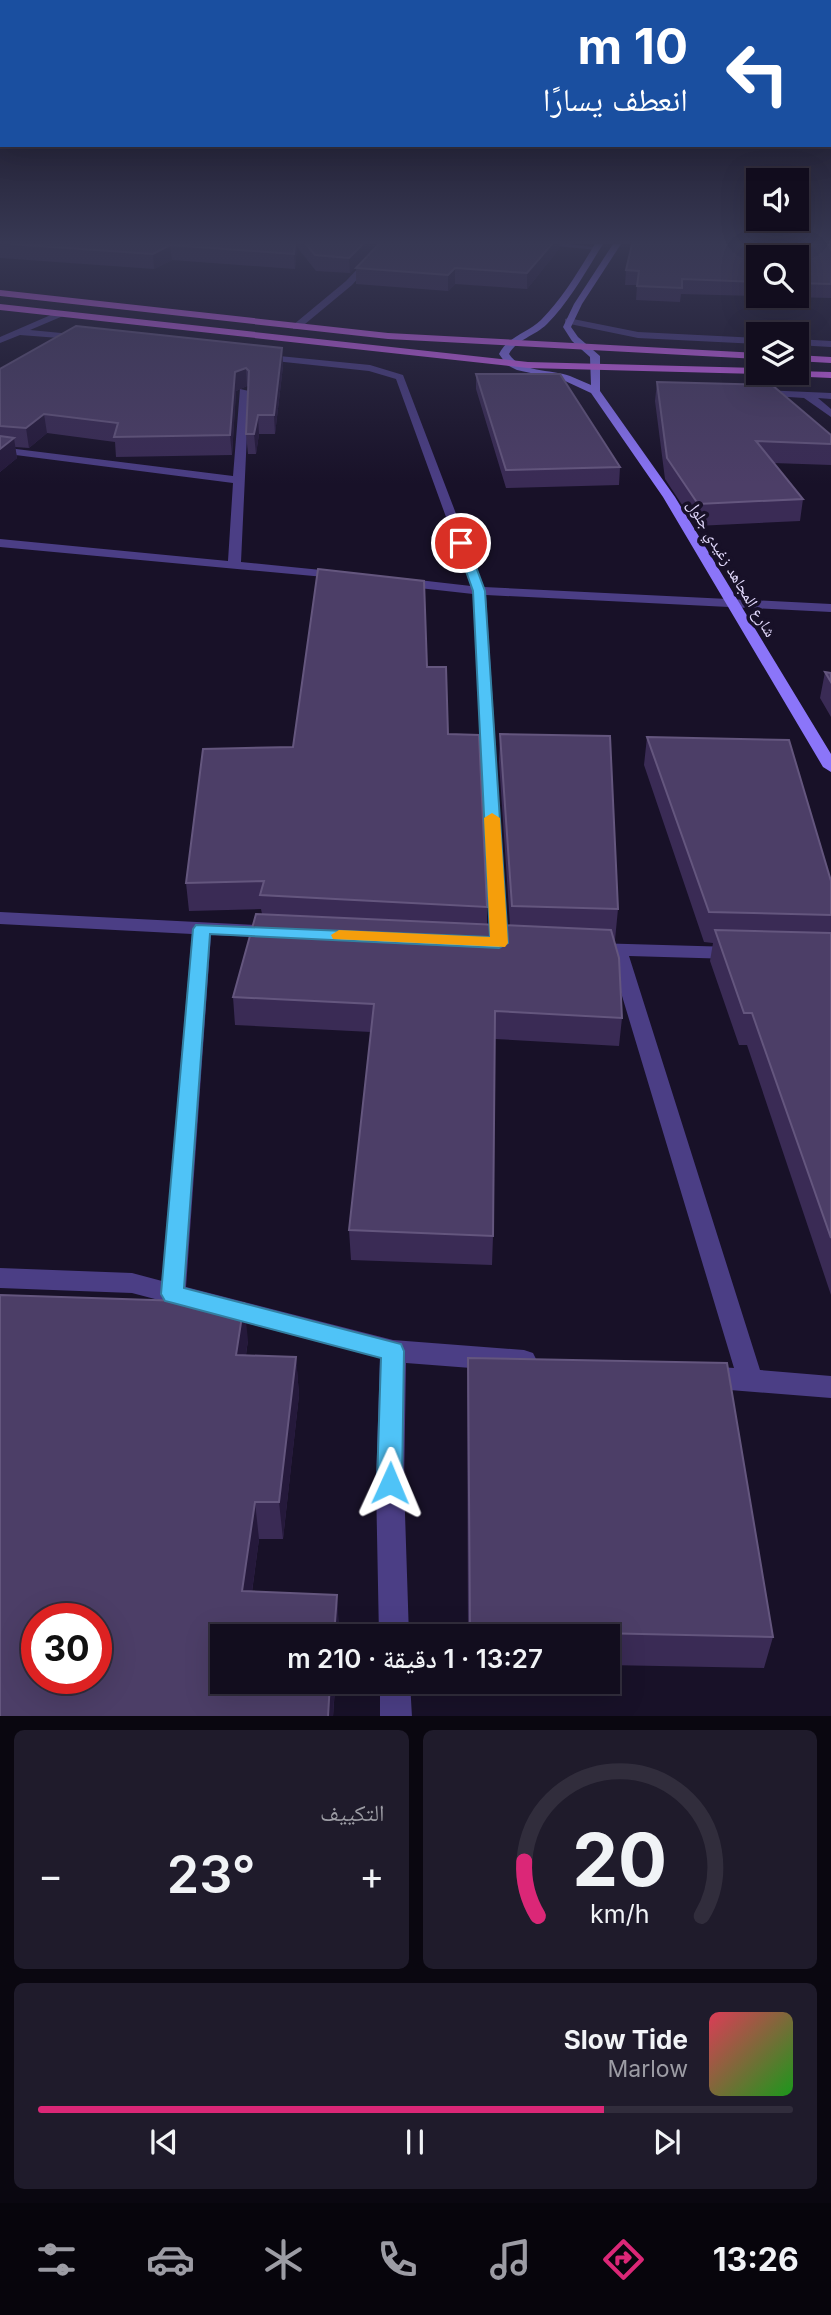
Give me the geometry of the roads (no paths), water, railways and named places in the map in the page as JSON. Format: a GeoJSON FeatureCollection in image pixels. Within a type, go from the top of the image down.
{"type":"FeatureCollection","features":[{"type":"Feature","properties":{"kind":"main road"},"geometry":{"type":"LineString","coordinates":[[153,324],[510,363],[597,368],[746,371]]}},
{"type":"Feature","properties":{"kind":"main road"},"geometry":{"type":"LineString","coordinates":[[271,324],[409,338],[582,344],[746,355]]}},
{"type":"Feature","properties":{"kind":"main road"},"geometry":{"type":"LineString","coordinates":[[809,358],[831,359],[827,343]]}},
{"type":"Feature","properties":{"kind":"main road"},"geometry":{"type":"LineString","coordinates":[[809,374],[831,375]]}},
{"type":"Feature","properties":{"kind":"main road"},"geometry":{"type":"LineString","coordinates":[[758,385],[761,393]]}},
{"type":"Feature","properties":{"kind":"street"},"geometry":{"type":"LineString","coordinates":[[0,340],[37,324]]}},
{"type":"Feature","properties":{"kind":"street"},"geometry":{"type":"LineString","coordinates":[[296,327],[300,324]]}},
{"type":"Feature","properties":{"kind":"street"},"geometry":{"type":"LineString","coordinates":[[540,324],[509,345],[504,354],[510,363],[577,382],[594,391],[596,356],[569,332],[568,324]]}},
{"type":"Feature","properties":{"kind":"street"},"geometry":{"type":"LineString","coordinates":[[583,324],[638,335],[746,340]]}},
{"type":"Feature","properties":{"kind":"street"},"geometry":{"type":"LineString","coordinates":[[19,332],[100,340]]}},
{"type":"Feature","properties":{"kind":"street"},"geometry":{"type":"LineString","coordinates":[[809,342],[827,343]]}},
{"type":"Feature","properties":{"kind":"street"},"geometry":{"type":"LineString","coordinates":[[249,356],[370,369],[400,377],[479,591],[499,943]]}},
{"type":"Feature","properties":{"kind":"street"},"geometry":{"type":"LineString","coordinates":[[234,565],[244,391]]}},
{"type":"Feature","properties":{"kind":"street","name":"شارع المجاهد زغيدي جلول"},"geometry":{"type":"LineString","coordinates":[[594,391],[670,497],[831,767]]}},
{"type":"Feature","properties":{"kind":"street"},"geometry":{"type":"LineString","coordinates":[[748,393],[831,396]]}},
{"type":"Feature","properties":{"kind":"street"},"geometry":{"type":"LineString","coordinates":[[807,395],[831,414]]}},
{"type":"Feature","properties":{"kind":"street"},"geometry":{"type":"LineString","coordinates":[[0,450],[240,480]]}},
{"type":"Feature","properties":{"kind":"street"},"geometry":{"type":"LineString","coordinates":[[0,543],[356,578]]}},
{"type":"Feature","properties":{"kind":"street"},"geometry":{"type":"LineString","coordinates":[[384,581],[479,591],[831,608]]}},
{"type":"Feature","properties":{"kind":"street"},"geometry":{"type":"LineString","coordinates":[[0,918],[296,933]]}},
{"type":"Feature","properties":{"kind":"street"},"geometry":{"type":"LineString","coordinates":[[173,1294],[202,929]]}},
{"type":"Feature","properties":{"kind":"street"},"geometry":{"type":"LineString","coordinates":[[579,948],[751,954]]}},
{"type":"Feature","properties":{"kind":"street"},"geometry":{"type":"LineString","coordinates":[[618,951],[751,1381]]}},
{"type":"Feature","properties":{"kind":"street"},"geometry":{"type":"LineString","coordinates":[[0,1279],[132,1283],[393,1351],[546,1363]]}},
{"type":"Feature","properties":{"kind":"street"},"geometry":{"type":"LineString","coordinates":[[393,1351],[390,1483],[394,1624]]}},
{"type":"Feature","properties":{"kind":"street"},"geometry":{"type":"LineString","coordinates":[[682,1375],[831,1387]]}},
{"type":"Feature","properties":{"kind":"street"},"geometry":{"type":"LineString","coordinates":[[395,1694],[396,1716]]}}]}
